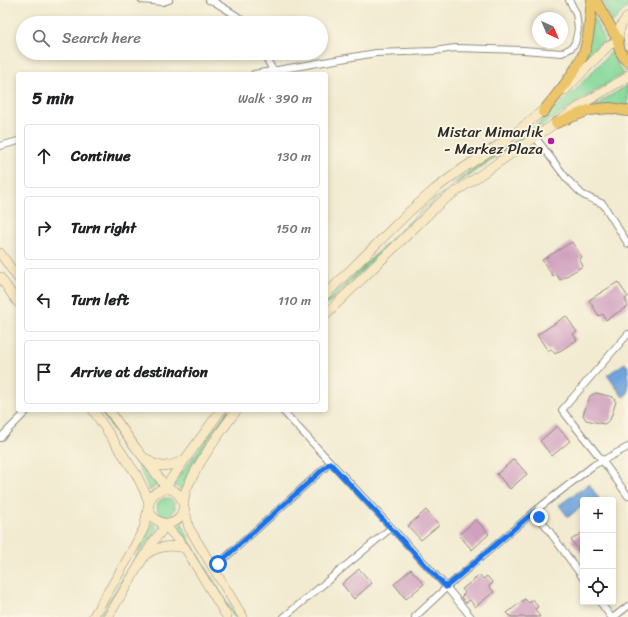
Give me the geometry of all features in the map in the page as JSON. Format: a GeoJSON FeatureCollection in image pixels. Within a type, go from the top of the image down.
{"type":"FeatureCollection","features":[{"type":"Feature","properties":{"kind":"main road"},"geometry":{"type":"LineString","coordinates":[[593,0],[618,40]]}},
{"type":"Feature","properties":{"kind":"main road"},"geometry":{"type":"LineString","coordinates":[[543,112],[573,74],[584,52],[588,36],[593,0]]}},
{"type":"Feature","properties":{"kind":"main road"},"geometry":{"type":"LineString","coordinates":[[628,16],[621,26],[618,35],[618,45],[621,54],[628,62]]}},
{"type":"Feature","properties":{"kind":"main road"},"geometry":{"type":"LineString","coordinates":[[328,292],[405,216],[435,189],[462,169],[508,139],[543,112],[608,46],[618,40]]}},
{"type":"Feature","properties":{"kind":"main road"},"geometry":{"type":"LineString","coordinates":[[328,312],[441,202],[589,100],[626,78],[628,75]]}},
{"type":"Feature","properties":{"kind":"main road"},"geometry":{"type":"LineString","coordinates":[[556,123],[589,110],[610,108],[628,110]]}},
{"type":"Feature","properties":{"kind":"main road"},"geometry":{"type":"LineString","coordinates":[[0,252],[16,275]]}},
{"type":"Feature","properties":{"kind":"main road"},"geometry":{"type":"LineString","coordinates":[[0,277],[16,300]]}},
{"type":"Feature","properties":{"kind":"main road"},"geometry":{"type":"LineString","coordinates":[[94,412],[136,474],[145,492],[151,515],[155,520],[164,524],[185,548],[227,617]]}},
{"type":"Feature","properties":{"kind":"main road"},"geometry":{"type":"LineString","coordinates":[[111,412],[166,489]]}},
{"type":"Feature","properties":{"kind":"main road"},"geometry":{"type":"LineString","coordinates":[[166,489],[170,480],[220,412]]}},
{"type":"Feature","properties":{"kind":"main road"},"geometry":{"type":"LineString","coordinates":[[164,524],[171,523],[180,516],[185,492],[203,459],[236,412]]}},
{"type":"Feature","properties":{"kind":"main road"},"geometry":{"type":"LineString","coordinates":[[136,448],[152,463],[164,466],[178,463],[188,457]]}},
{"type":"Feature","properties":{"kind":"main road"},"geometry":{"type":"LineString","coordinates":[[93,617],[144,528],[151,498],[155,493],[166,489],[176,492],[180,496],[189,528],[243,617]]}},
{"type":"Feature","properties":{"kind":"main road"},"geometry":{"type":"LineString","coordinates":[[108,617],[143,558],[161,532],[164,524]]}},
{"type":"Feature","properties":{"kind":"main road"},"geometry":{"type":"LineString","coordinates":[[143,558],[152,550],[158,548],[171,546],[185,548]]}},
{"type":"Feature","properties":{"kind":"street"},"geometry":{"type":"LineString","coordinates":[[142,0],[163,2],[169,0]]}},
{"type":"Feature","properties":{"kind":"street"},"geometry":{"type":"LineString","coordinates":[[209,0],[237,16]]}},
{"type":"Feature","properties":{"kind":"street"},"geometry":{"type":"LineString","coordinates":[[264,72],[376,53],[434,51],[455,48],[562,53],[571,48],[577,36],[578,29],[576,13],[569,0]]}},
{"type":"Feature","properties":{"kind":"street"},"geometry":{"type":"LineString","coordinates":[[267,60],[273,70]]}},
{"type":"Feature","properties":{"kind":"street"},"geometry":{"type":"LineString","coordinates":[[535,137],[567,179],[583,195],[603,204],[628,244]]}},
{"type":"Feature","properties":{"kind":"street"},"geometry":{"type":"LineString","coordinates":[[0,146],[16,142]]}},
{"type":"Feature","properties":{"kind":"street"},"geometry":{"type":"LineString","coordinates":[[628,334],[562,410],[602,460],[628,496]]}},
{"type":"Feature","properties":{"kind":"street"},"geometry":{"type":"LineString","coordinates":[[0,438],[26,412]]}},
{"type":"Feature","properties":{"kind":"street"},"geometry":{"type":"LineString","coordinates":[[284,412],[446,587],[471,617]]}},
{"type":"Feature","properties":{"kind":"street"},"geometry":{"type":"LineString","coordinates":[[415,617],[446,587],[535,511],[602,460],[628,447]]}},
{"type":"Feature","properties":{"kind":"street"},"geometry":{"type":"LineString","coordinates":[[214,568],[330,463]]}},
{"type":"Feature","properties":{"kind":"street"},"geometry":{"type":"LineString","coordinates":[[535,511],[580,574]]}},
{"type":"Feature","properties":{"kind":"street"},"geometry":{"type":"LineString","coordinates":[[284,617],[391,528]]}},
{"type":"Feature","properties":{"kind":"street"},"geometry":{"type":"LineString","coordinates":[[602,605],[612,617],[628,606]]}},
{"type":"Feature","properties":{"kind":"green space"},"geometry":{"type":"Polygon","coordinates":[[[602,0],[628,0],[628,7],[613,23],[602,0]]]}},
{"type":"Feature","properties":{"kind":"green space"},"geometry":{"type":"Polygon","coordinates":[[[593,17],[605,40],[582,64],[593,17]]]}},
{"type":"Feature","properties":{"kind":"green space"},"geometry":{"type":"Polygon","coordinates":[[[611,52],[623,74],[581,100],[448,189],[426,208],[328,304],[328,300],[425,207],[469,172],[527,133],[574,91],[611,52]]]}},
{"type":"Feature","properties":{"kind":"green space"},"geometry":{"type":"Polygon","coordinates":[[[628,85],[628,107],[593,106],[628,85]]]}},
{"type":"Feature","properties":{"kind":"green space"},"geometry":{"type":"Polygon","coordinates":[[[101,412],[103,412],[157,485],[150,491],[137,464],[101,412]]]}},
{"type":"Feature","properties":{"kind":"green space"},"geometry":{"type":"Polygon","coordinates":[[[227,412],[229,412],[197,458],[181,490],[173,484],[227,412]]]}},
{"type":"Feature","properties":{"kind":"green space"},"geometry":{"type":"Polygon","coordinates":[[[162,498],[170,498],[175,503],[173,514],[170,516],[162,516],[157,511],[157,503],[162,498]]]}},
{"type":"Feature","properties":{"kind":"green space"},"geometry":{"type":"Polygon","coordinates":[[[152,522],[158,528],[140,553],[101,617],[99,617],[138,553],[152,522]]]}},
{"type":"Feature","properties":{"kind":"green space"},"geometry":{"type":"Polygon","coordinates":[[[182,523],[190,542],[236,617],[234,617],[189,543],[175,528],[179,527],[182,523]]]}},
{"type":"Feature","properties":{"kind":"water"},"geometry":{"type":"Polygon","coordinates":[[[625,363],[628,367],[628,393],[623,397],[607,375],[625,363]]]}},
{"type":"Feature","properties":{"kind":"water"},"geometry":{"type":"Polygon","coordinates":[[[589,484],[598,497],[580,497],[580,508],[568,517],[559,505],[589,484]]]}},
{"type":"Feature","properties":{"kind":"building"},"geometry":{"type":"Polygon","coordinates":[[[572,242],[582,257],[579,259],[583,266],[560,280],[556,274],[553,276],[542,260],[572,242]]]}},
{"type":"Feature","properties":{"kind":"building"},"geometry":{"type":"Polygon","coordinates":[[[618,282],[628,297],[625,299],[628,306],[606,320],[603,314],[599,316],[589,300],[618,282]]]}},
{"type":"Feature","properties":{"kind":"building"},"geometry":{"type":"Polygon","coordinates":[[[566,316],[577,332],[573,334],[577,340],[555,354],[551,349],[548,351],[537,335],[566,316]]]}},
{"type":"Feature","properties":{"kind":"building"},"geometry":{"type":"Polygon","coordinates":[[[596,393],[613,397],[616,402],[610,420],[604,424],[586,420],[583,415],[590,396],[596,393]]]}},
{"type":"Feature","properties":{"kind":"building"},"geometry":{"type":"Polygon","coordinates":[[[557,426],[570,441],[552,456],[540,441],[557,426]]]}},
{"type":"Feature","properties":{"kind":"building"},"geometry":{"type":"Polygon","coordinates":[[[514,459],[527,474],[510,489],[497,474],[514,459]]]}},
{"type":"Feature","properties":{"kind":"building"},"geometry":{"type":"Polygon","coordinates":[[[426,510],[439,525],[421,540],[408,526],[426,510]]]}},
{"type":"Feature","properties":{"kind":"building"},"geometry":{"type":"Polygon","coordinates":[[[476,519],[489,534],[472,550],[459,535],[476,519]]]}},
{"type":"Feature","properties":{"kind":"building"},"geometry":{"type":"Polygon","coordinates":[[[580,534],[580,552],[571,540],[580,534]]]}},
{"type":"Feature","properties":{"kind":"building"},"geometry":{"type":"Polygon","coordinates":[[[359,569],[372,583],[354,599],[342,584],[359,569]]]}},
{"type":"Feature","properties":{"kind":"building"},"geometry":{"type":"Polygon","coordinates":[[[411,569],[424,584],[406,599],[394,584],[411,569]]]}},
{"type":"Feature","properties":{"kind":"building"},"geometry":{"type":"Polygon","coordinates":[[[480,575],[483,579],[487,576],[493,583],[489,586],[494,592],[475,607],[470,600],[466,603],[461,597],[465,593],[462,589],[480,575]]]}},
{"type":"Feature","properties":{"kind":"building"},"geometry":{"type":"Polygon","coordinates":[[[525,599],[529,603],[533,599],[538,607],[535,609],[540,617],[511,617],[507,613],[525,599]]]}},
{"type":"Feature","properties":{"kind":"place","name":"Mistar Mimarlık - Merkez Plaza"},"geometry":{"type":"Point","coordinates":[551,141]}},
{"type":"Feature","properties":{"kind":"route"},"geometry":{"type":"LineString","coordinates":[[218,564],[330,463],[446,587],[535,511],[539,517]]}}]}
